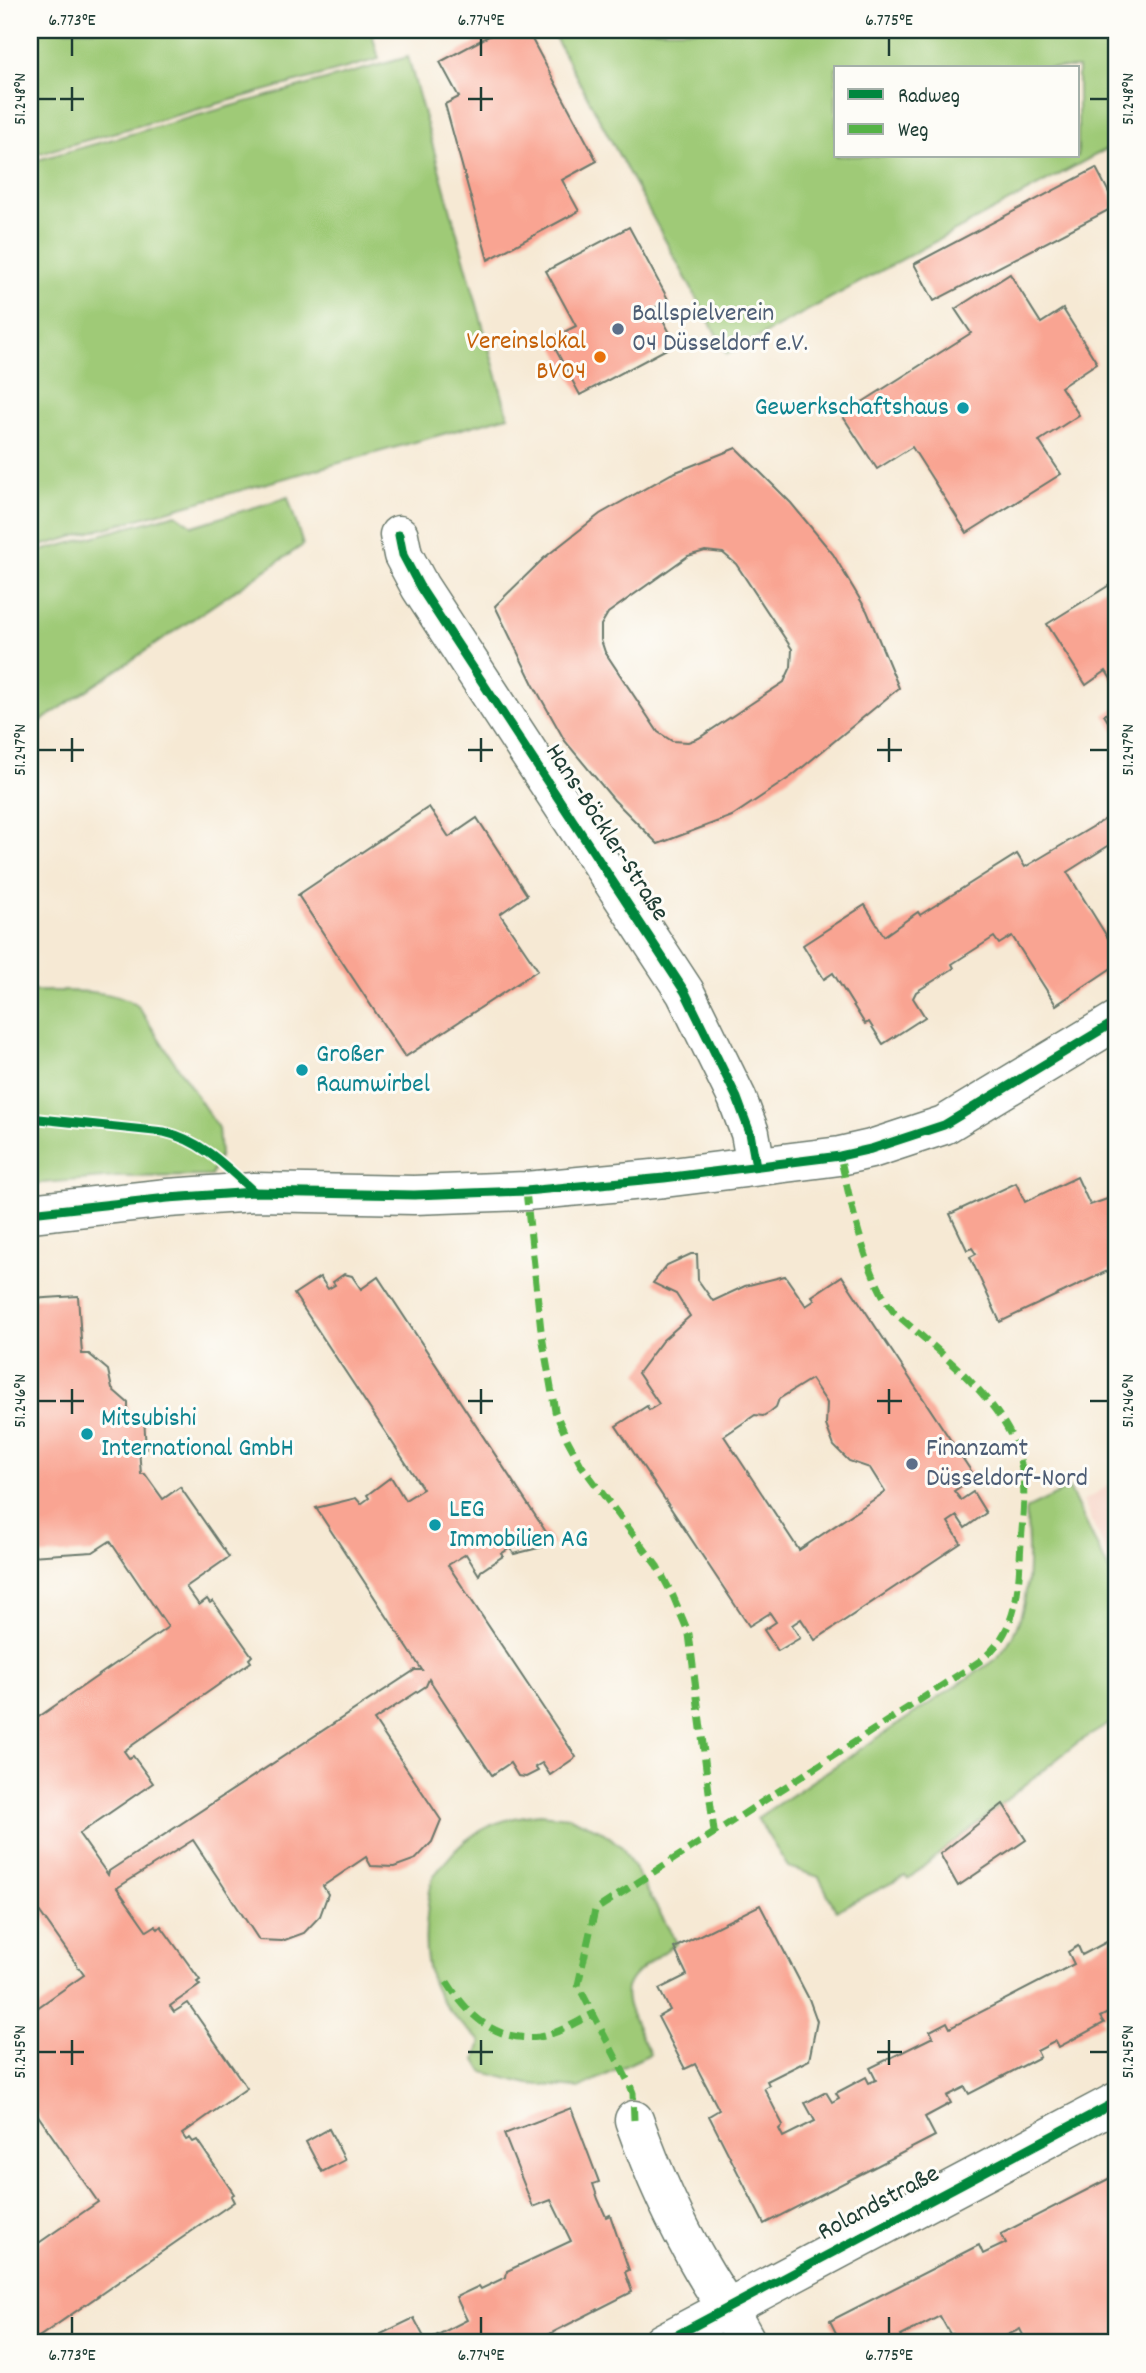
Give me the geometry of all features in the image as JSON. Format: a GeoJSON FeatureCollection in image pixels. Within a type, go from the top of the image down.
{"type":"FeatureCollection","features":[{"type":"Feature","properties":{"kind":"street","name":"Hans-Böckler-Straße"},"geometry":{"type":"LineString","coordinates":[[399,535],[403,555],[420,587],[685,992],[737,1098],[750,1133],[756,1166]]}},
{"type":"Feature","properties":{"kind":"street"},"geometry":{"type":"LineString","coordinates":[[30,1213],[254,1192],[414,1195],[526,1191],[664,1178],[850,1154],[944,1125],[1116,1021]]}},
{"type":"Feature","properties":{"kind":"street","name":"Rolandstraße"},"geometry":{"type":"LineString","coordinates":[[662,2343],[1116,2102]]}},
{"type":"Feature","properties":{"kind":"street"},"geometry":{"type":"LineString","coordinates":[[634,2120],[648,2161],[690,2245],[747,2343]]}},
{"type":"Feature","properties":{"kind":"shaded area"},"geometry":{"type":"Polygon","coordinates":[[[1116,1481],[1116,1575],[1083,1501],[1116,1481]]]}},
{"type":"Feature","properties":{"kind":"green space"},"geometry":{"type":"Polygon","coordinates":[[[30,30],[371,30],[379,59],[30,156],[30,30]]]}},
{"type":"Feature","properties":{"kind":"green space"},"geometry":{"type":"Polygon","coordinates":[[[551,30],[1116,30],[1116,144],[727,354],[551,30]]]}},
{"type":"Feature","properties":{"kind":"green space"},"geometry":{"type":"Polygon","coordinates":[[[408,57],[508,416],[30,549],[30,162],[408,57]]]}},
{"type":"Feature","properties":{"kind":"green space"},"geometry":{"type":"Polygon","coordinates":[[[288,497],[303,545],[30,726],[30,554],[176,514],[193,526],[288,497]]]}},
{"type":"Feature","properties":{"kind":"green space"},"geometry":{"type":"Polygon","coordinates":[[[30,991],[99,993],[125,999],[137,1005],[218,1128],[220,1154],[211,1176],[117,1177],[30,1184],[30,991]]]}},
{"type":"Feature","properties":{"kind":"green space"},"geometry":{"type":"Polygon","coordinates":[[[1069,1488],[1116,1585],[1116,1720],[1077,1743],[908,1879],[905,1876],[836,1911],[819,1877],[788,1867],[757,1818],[996,1659],[1008,1644],[1023,1608],[1028,1568],[1026,1509],[1069,1488]]]}},
{"type":"Feature","properties":{"kind":"green space"},"geometry":{"type":"Polygon","coordinates":[[[539,1814],[570,1817],[600,1830],[622,1847],[677,1943],[641,1969],[631,1979],[627,1989],[631,2014],[650,2054],[579,2088],[528,2084],[483,2072],[476,2060],[481,2041],[465,2028],[442,2001],[434,1987],[426,1955],[429,1896],[433,1878],[439,1869],[476,1833],[499,1822],[539,1814]]]}},
{"type":"Feature","properties":{"kind":"building"},"geometry":{"type":"Polygon","coordinates":[[[500,30],[527,30],[597,161],[562,180],[579,211],[488,260],[445,104],[459,97],[440,62],[500,30]]]}},
{"type":"Feature","properties":{"kind":"building"},"geometry":{"type":"Polygon","coordinates":[[[1096,168],[1116,206],[934,301],[914,264],[1096,168]]]}},
{"type":"Feature","properties":{"kind":"building"},"geometry":{"type":"Polygon","coordinates":[[[629,227],[669,301],[656,307],[676,344],[580,395],[550,339],[576,326],[546,271],[629,227]]]}},
{"type":"Feature","properties":{"kind":"building","name":"Gewerkschaftshaus"},"geometry":{"type":"Polygon","coordinates":[[[1010,274],[1041,323],[1063,309],[1097,363],[1061,387],[1079,415],[1039,441],[1061,474],[967,533],[912,447],[877,469],[842,415],[971,333],[955,309],[1010,274]]]}},
{"type":"Feature","properties":{"kind":"building"},"geometry":{"type":"Polygon","coordinates":[[[736,448],[791,503],[833,554],[867,611],[899,688],[792,776],[732,816],[658,844],[614,800],[565,741],[533,684],[495,606],[544,558],[600,514],[671,474],[736,448]],[[705,551],[688,556],[608,613],[601,625],[601,640],[605,652],[658,732],[672,741],[688,742],[699,738],[784,682],[791,667],[792,649],[736,564],[723,553],[705,551]]]}},
{"type":"Feature","properties":{"kind":"building"},"geometry":{"type":"Polygon","coordinates":[[[1116,581],[1116,687],[1106,671],[1086,685],[1047,624],[1116,581]]]}},
{"type":"Feature","properties":{"kind":"building"},"geometry":{"type":"Polygon","coordinates":[[[1116,707],[1116,734],[1104,715],[1116,707]]]}},
{"type":"Feature","properties":{"kind":"building"},"geometry":{"type":"Polygon","coordinates":[[[429,807],[449,837],[477,818],[527,895],[500,914],[538,970],[405,1057],[298,895],[429,807]]]}},
{"type":"Feature","properties":{"kind":"building"},"geometry":{"type":"Polygon","coordinates":[[[1116,813],[1116,841],[1067,872],[1116,951],[1116,965],[1056,1005],[1012,936],[999,944],[994,937],[952,964],[954,968],[916,992],[913,998],[925,1017],[883,1044],[869,1022],[865,1024],[833,973],[824,979],[803,945],[865,905],[884,936],[918,912],[920,915],[1017,854],[1025,867],[1116,813]]]}},
{"type":"Feature","properties":{"kind":"building"},"geometry":{"type":"Polygon","coordinates":[[[1077,1177],[1090,1205],[1116,1196],[1116,1267],[1000,1322],[970,1257],[976,1254],[972,1248],[967,1250],[950,1214],[1016,1183],[1025,1202],[1077,1177]]]}},
{"type":"Feature","properties":{"kind":"building","name":"Finanzamt Düsseldorf-Nord"},"geometry":{"type":"Polygon","coordinates":[[[697,1254],[698,1280],[713,1301],[745,1286],[785,1276],[806,1306],[815,1300],[812,1296],[842,1276],[975,1477],[954,1491],[961,1500],[973,1492],[986,1513],[965,1528],[957,1516],[948,1522],[961,1543],[815,1640],[801,1619],[792,1625],[800,1638],[778,1651],[764,1630],[776,1622],[770,1613],[749,1626],[616,1426],[647,1406],[649,1410],[659,1404],[638,1373],[662,1341],[690,1316],[676,1294],[653,1283],[667,1265],[697,1254]],[[811,1379],[779,1399],[770,1412],[763,1416],[755,1415],[724,1436],[799,1550],[885,1492],[870,1468],[849,1461],[834,1446],[826,1425],[827,1403],[811,1379]]]}},
{"type":"Feature","properties":{"kind":"building"},"geometry":{"type":"Polygon","coordinates":[[[344,1274],[352,1276],[361,1289],[378,1277],[554,1544],[514,1554],[510,1548],[479,1575],[466,1554],[448,1565],[576,1757],[550,1775],[542,1763],[535,1767],[538,1771],[526,1777],[518,1776],[510,1763],[492,1775],[429,1679],[426,1686],[374,1720],[441,1820],[432,1842],[416,1859],[394,1867],[371,1866],[366,1857],[323,1886],[328,1894],[320,1916],[304,1933],[282,1941],[259,1940],[193,1840],[117,1888],[147,1931],[161,1926],[200,1980],[197,1982],[200,1985],[170,2006],[174,2012],[188,2003],[247,2088],[182,2134],[186,2140],[197,2140],[234,2194],[231,2196],[234,2202],[30,2343],[30,2249],[98,2202],[30,2104],[30,2013],[84,1975],[30,1898],[30,1723],[168,1627],[110,1541],[93,1552],[30,1556],[30,1299],[78,1296],[82,1354],[89,1354],[108,1370],[112,1389],[128,1403],[128,1419],[144,1418],[146,1449],[139,1449],[141,1474],[145,1474],[163,1499],[180,1487],[229,1557],[186,1587],[199,1605],[207,1599],[210,1603],[213,1601],[252,1656],[249,1659],[251,1662],[124,1751],[129,1758],[133,1756],[153,1783],[79,1834],[108,1875],[109,1871],[415,1670],[422,1670],[316,1508],[356,1498],[361,1504],[369,1498],[367,1495],[391,1477],[405,1500],[423,1489],[294,1294],[320,1277],[328,1289],[344,1274]]]}},
{"type":"Feature","properties":{"kind":"building"},"geometry":{"type":"Polygon","coordinates":[[[1003,1804],[1026,1840],[958,1886],[940,1854],[1003,1804]]]}},
{"type":"Feature","properties":{"kind":"building"},"geometry":{"type":"Polygon","coordinates":[[[760,1905],[809,1999],[817,2021],[809,2060],[767,2081],[769,2085],[764,2088],[783,2125],[779,2129],[783,2137],[815,2121],[805,2103],[826,2092],[832,2102],[839,2098],[836,2093],[866,2077],[869,2083],[876,2080],[870,2068],[933,2037],[930,2031],[947,2022],[950,2028],[1074,1964],[1068,1952],[1078,1946],[1082,1955],[1116,1937],[1116,2009],[1100,2017],[1104,2023],[1059,2047],[1056,2041],[1037,2051],[1040,2057],[969,2094],[965,2087],[947,2096],[951,2103],[925,2117],[935,2136],[764,2224],[709,2116],[719,2110],[695,2064],[685,2069],[658,2017],[670,2010],[659,1989],[687,1975],[674,1948],[760,1905]]]}},
{"type":"Feature","properties":{"kind":"building"},"geometry":{"type":"Polygon","coordinates":[[[571,2108],[599,2182],[593,2184],[598,2199],[606,2217],[610,2215],[629,2270],[625,2272],[632,2292],[532,2343],[386,2343],[381,2334],[414,2318],[426,2341],[467,2320],[456,2297],[506,2277],[507,2271],[571,2241],[551,2200],[533,2207],[504,2134],[571,2108]]]}},
{"type":"Feature","properties":{"kind":"building"},"geometry":{"type":"Polygon","coordinates":[[[329,2129],[345,2160],[322,2172],[306,2142],[329,2129]]]}},
{"type":"Feature","properties":{"kind":"building"},"geometry":{"type":"Polygon","coordinates":[[[1116,2175],[1116,2343],[1027,2343],[1020,2329],[991,2343],[958,2343],[940,2316],[901,2336],[905,2343],[841,2343],[830,2321],[979,2245],[983,2254],[1006,2243],[1001,2234],[1116,2175]]]}},
{"type":"Feature","properties":{"kind":"marked path"},"geometry":{"type":"LineString","coordinates":[[634,2120],[630,2085],[578,1985],[595,1910],[980,1661],[1007,1629],[1015,1603],[1024,1498],[1020,1460],[1013,1439],[1001,1418],[968,1378],[893,1311],[883,1296],[860,1237],[840,1156]]}},
{"type":"Feature","properties":{"kind":"marked path"},"geometry":{"type":"LineString","coordinates":[[526,1191],[541,1330],[555,1411],[581,1465],[657,1566],[689,1634],[714,1831]]}},
{"type":"Feature","properties":{"kind":"marked path"},"geometry":{"type":"LineString","coordinates":[[447,1982],[464,2005],[484,2024],[509,2035],[539,2037],[560,2031],[593,2014]]}},
{"type":"Feature","properties":{"kind":"cycle path"},"geometry":{"type":"LineString","coordinates":[[399,535],[403,555],[420,587],[685,992],[737,1098],[750,1133],[756,1166]]}},
{"type":"Feature","properties":{"kind":"cycle path"},"geometry":{"type":"LineString","coordinates":[[30,1213],[254,1192],[414,1195],[526,1191],[664,1178],[840,1156],[871,1149],[944,1125],[1116,1021]]}},
{"type":"Feature","properties":{"kind":"cycle path"},"geometry":{"type":"LineString","coordinates":[[30,1118],[164,1132],[177,1136],[202,1148],[254,1192]]}},
{"type":"Feature","properties":{"kind":"cycle path"},"geometry":{"type":"LineString","coordinates":[[662,2343],[1116,2102]]}},
{"type":"Feature","properties":{"kind":"place","name":"Ballspielverein 04 Düsseldorf e.V."},"geometry":{"type":"Point","coordinates":[618,329]}},
{"type":"Feature","properties":{"kind":"place","name":"Vereinslokal BV04"},"geometry":{"type":"Point","coordinates":[600,357]}},
{"type":"Feature","properties":{"kind":"place","name":"Gewerkschaftshaus"},"geometry":{"type":"Point","coordinates":[963,408]}},
{"type":"Feature","properties":{"kind":"place","name":"Großer Raumwirbel"},"geometry":{"type":"Point","coordinates":[302,1070]}},
{"type":"Feature","properties":{"kind":"place","name":"Mitsubishi International GmbH"},"geometry":{"type":"Point","coordinates":[87,1434]}},
{"type":"Feature","properties":{"kind":"place","name":"Finanzamt Düsseldorf-Nord"},"geometry":{"type":"Point","coordinates":[912,1464]}},
{"type":"Feature","properties":{"kind":"place","name":"LEG Immobilien AG"},"geometry":{"type":"Point","coordinates":[435,1525]}}]}
